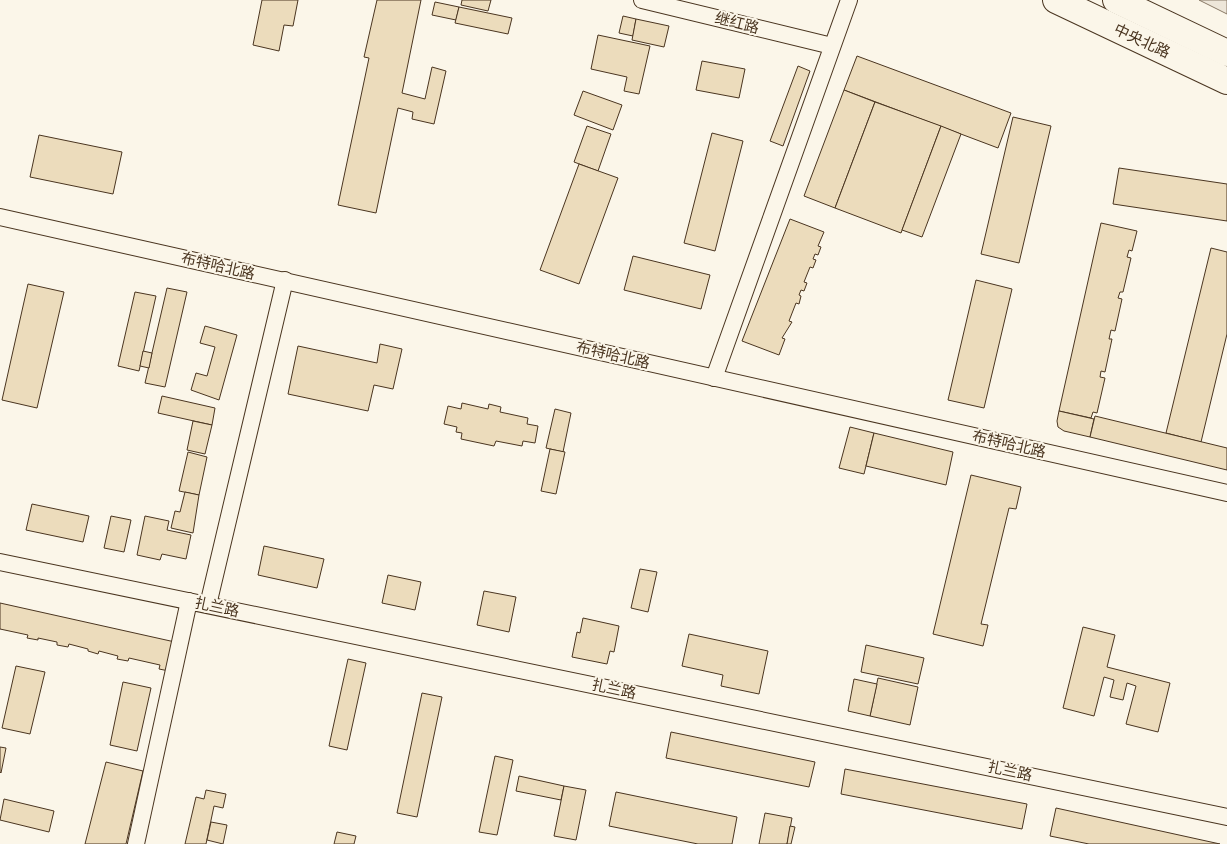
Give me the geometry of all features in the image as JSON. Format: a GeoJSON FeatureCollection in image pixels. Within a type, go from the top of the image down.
{"type":"FeatureCollection","features":[{"type":"Feature","properties":{"kind":"main road","name":"中央北路"},"geometry":{"type":"LineString","coordinates":[[1056,0],[1227,81]]}},
{"type":"Feature","properties":{"kind":"main road","name":"中央北路"},"geometry":{"type":"LineString","coordinates":[[1116,0],[1227,53]]}},
{"type":"Feature","properties":{"kind":"street","name":"继红路"},"geometry":{"type":"LineString","coordinates":[[642,0],[832,46]]}},
{"type":"Feature","properties":{"kind":"street"},"geometry":{"type":"LineString","coordinates":[[714,378],[849,0]]}},
{"type":"Feature","properties":{"kind":"street","name":"布特哈北路"},"geometry":{"type":"LineString","coordinates":[[0,216],[1227,493]]}},
{"type":"Feature","properties":{"kind":"street"},"geometry":{"type":"LineString","coordinates":[[208,605],[285,280]]}},
{"type":"Feature","properties":{"kind":"street","name":"扎兰路"},"geometry":{"type":"LineString","coordinates":[[0,562],[1227,817]]}},
{"type":"Feature","properties":{"kind":"street"},"geometry":{"type":"LineString","coordinates":[[136,844],[189,601]]}},
{"type":"Feature","properties":{"kind":"shaded area"},"geometry":{"type":"Polygon","coordinates":[[[1199,0],[1227,0],[1227,14],[1199,0]]]}},
{"type":"Feature","properties":{"kind":"building"},"geometry":{"type":"Polygon","coordinates":[[[262,0],[298,0],[293,26],[284,25],[279,51],[253,45],[262,0]]]}},
{"type":"Feature","properties":{"kind":"building"},"geometry":{"type":"Polygon","coordinates":[[[377,0],[421,0],[402,93],[425,99],[432,67],[446,71],[434,124],[412,119],[413,112],[398,108],[376,213],[338,205],[369,58],[364,57],[377,0]]]}},
{"type":"Feature","properties":{"kind":"building"},"geometry":{"type":"Polygon","coordinates":[[[462,0],[491,0],[488,11],[461,5],[462,0]]]}},
{"type":"Feature","properties":{"kind":"building"},"geometry":{"type":"Polygon","coordinates":[[[435,2],[459,7],[456,20],[432,15],[435,2]]]}},
{"type":"Feature","properties":{"kind":"building"},"geometry":{"type":"Polygon","coordinates":[[[459,7],[512,18],[508,34],[455,23],[459,7]]]}},
{"type":"Feature","properties":{"kind":"building"},"geometry":{"type":"Polygon","coordinates":[[[623,16],[636,19],[633,36],[619,33],[623,16]]]}},
{"type":"Feature","properties":{"kind":"building"},"geometry":{"type":"Polygon","coordinates":[[[636,19],[669,26],[664,47],[632,40],[636,19]]]}},
{"type":"Feature","properties":{"kind":"building"},"geometry":{"type":"Polygon","coordinates":[[[598,35],[650,46],[639,94],[624,91],[627,77],[591,69],[598,35]]]}},
{"type":"Feature","properties":{"kind":"building"},"geometry":{"type":"Polygon","coordinates":[[[857,56],[1011,113],[998,148],[844,90],[857,56]]]}},
{"type":"Feature","properties":{"kind":"building"},"geometry":{"type":"Polygon","coordinates":[[[702,61],[745,69],[739,98],[696,90],[702,61]]]}},
{"type":"Feature","properties":{"kind":"building"},"geometry":{"type":"Polygon","coordinates":[[[798,66],[810,71],[783,146],[770,141],[798,66]]]}},
{"type":"Feature","properties":{"kind":"building"},"geometry":{"type":"Polygon","coordinates":[[[844,90],[875,102],[835,208],[804,196],[844,90]]]}},
{"type":"Feature","properties":{"kind":"building"},"geometry":{"type":"Polygon","coordinates":[[[583,91],[622,105],[613,130],[574,115],[583,91]]]}},
{"type":"Feature","properties":{"kind":"building"},"geometry":{"type":"Polygon","coordinates":[[[875,102],[941,126],[901,233],[835,208],[875,102]]]}},
{"type":"Feature","properties":{"kind":"building"},"geometry":{"type":"Polygon","coordinates":[[[1013,117],[1051,126],[1019,263],[981,254],[1013,117]]]}},
{"type":"Feature","properties":{"kind":"building"},"geometry":{"type":"Polygon","coordinates":[[[587,126],[611,134],[598,171],[574,162],[587,126]]]}},
{"type":"Feature","properties":{"kind":"building"},"geometry":{"type":"Polygon","coordinates":[[[941,126],[961,134],[922,237],[902,230],[941,126]]]}},
{"type":"Feature","properties":{"kind":"building"},"geometry":{"type":"Polygon","coordinates":[[[712,133],[743,141],[715,251],[684,243],[712,133]]]}},
{"type":"Feature","properties":{"kind":"building"},"geometry":{"type":"Polygon","coordinates":[[[39,135],[122,152],[113,194],[30,177],[39,135]]]}},
{"type":"Feature","properties":{"kind":"building"},"geometry":{"type":"Polygon","coordinates":[[[579,164],[618,178],[579,284],[540,270],[579,164]]]}},
{"type":"Feature","properties":{"kind":"building"},"geometry":{"type":"Polygon","coordinates":[[[1119,168],[1227,184],[1227,221],[1113,204],[1119,168]]]}},
{"type":"Feature","properties":{"kind":"building"},"geometry":{"type":"Polygon","coordinates":[[[790,219],[824,232],[818,246],[821,247],[818,255],[815,254],[813,259],[816,260],[813,268],[810,267],[804,282],[807,283],[804,291],[801,290],[799,295],[801,296],[799,304],[796,303],[789,321],[792,322],[782,338],[785,339],[779,355],[742,341],[790,219]]]}},
{"type":"Feature","properties":{"kind":"building"},"geometry":{"type":"Polygon","coordinates":[[[1101,223],[1137,231],[1132,251],[1129,250],[1127,257],[1131,258],[1123,292],[1120,292],[1118,298],[1122,299],[1115,331],[1111,330],[1109,339],[1112,339],[1105,372],[1101,371],[1100,377],[1105,378],[1097,413],[1093,412],[1091,418],[1059,411],[1101,223]]]}},
{"type":"Feature","properties":{"kind":"building"},"geometry":{"type":"Polygon","coordinates":[[[1211,248],[1227,252],[1227,334],[1201,442],[1166,433],[1211,248]]]}},
{"type":"Feature","properties":{"kind":"building"},"geometry":{"type":"Polygon","coordinates":[[[633,256],[710,275],[701,309],[624,290],[633,256]]]}},
{"type":"Feature","properties":{"kind":"building"},"geometry":{"type":"Polygon","coordinates":[[[976,280],[1012,289],[984,408],[948,400],[976,280]]]}},
{"type":"Feature","properties":{"kind":"building"},"geometry":{"type":"Polygon","coordinates":[[[28,284],[64,292],[37,408],[2,400],[28,284]]]}},
{"type":"Feature","properties":{"kind":"building"},"geometry":{"type":"Polygon","coordinates":[[[167,288],[187,292],[165,387],[145,383],[167,288]]]}},
{"type":"Feature","properties":{"kind":"building"},"geometry":{"type":"Polygon","coordinates":[[[135,292],[156,296],[139,371],[118,366],[135,292]]]}},
{"type":"Feature","properties":{"kind":"building"},"geometry":{"type":"Polygon","coordinates":[[[205,326],[237,335],[219,400],[191,390],[196,373],[207,376],[215,347],[200,343],[205,326]]]}},
{"type":"Feature","properties":{"kind":"building"},"geometry":{"type":"Polygon","coordinates":[[[380,344],[402,349],[393,389],[374,385],[368,411],[288,394],[298,346],[377,363],[380,344]]]}},
{"type":"Feature","properties":{"kind":"building"},"geometry":{"type":"Polygon","coordinates":[[[143,351],[152,353],[149,368],[140,366],[143,351]]]}},
{"type":"Feature","properties":{"kind":"building"},"geometry":{"type":"Polygon","coordinates":[[[162,396],[215,408],[212,425],[158,413],[162,396]]]}},
{"type":"Feature","properties":{"kind":"building"},"geometry":{"type":"Polygon","coordinates":[[[462,403],[488,409],[489,404],[501,407],[500,412],[528,418],[527,424],[538,426],[535,443],[523,441],[522,446],[496,441],[494,446],[461,439],[462,433],[456,432],[457,427],[444,424],[448,406],[461,409],[462,403]]]}},
{"type":"Feature","properties":{"kind":"building"},"geometry":{"type":"Polygon","coordinates":[[[555,409],[571,413],[563,452],[546,448],[555,409]]]}},
{"type":"Feature","properties":{"kind":"building"},"geometry":{"type":"Polygon","coordinates":[[[1059,411],[1094,419],[1090,437],[1064,431],[1058,427],[1059,411]]]}},
{"type":"Feature","properties":{"kind":"building"},"geometry":{"type":"Polygon","coordinates":[[[1095,416],[1227,448],[1227,470],[1090,437],[1095,416]]]}},
{"type":"Feature","properties":{"kind":"building"},"geometry":{"type":"Polygon","coordinates":[[[193,421],[212,425],[205,454],[187,450],[193,421]]]}},
{"type":"Feature","properties":{"kind":"building"},"geometry":{"type":"Polygon","coordinates":[[[850,427],[874,433],[864,474],[839,468],[850,427]]]}},
{"type":"Feature","properties":{"kind":"building"},"geometry":{"type":"Polygon","coordinates":[[[874,433],[953,452],[946,485],[866,466],[874,433]]]}},
{"type":"Feature","properties":{"kind":"building"},"geometry":{"type":"Polygon","coordinates":[[[550,449],[565,452],[556,494],[541,491],[550,449]]]}},
{"type":"Feature","properties":{"kind":"building"},"geometry":{"type":"Polygon","coordinates":[[[188,452],[207,457],[199,495],[179,491],[188,452]]]}},
{"type":"Feature","properties":{"kind":"building"},"geometry":{"type":"Polygon","coordinates":[[[971,475],[1021,487],[1016,509],[1009,508],[981,624],[988,625],[983,646],[933,634],[971,475]]]}},
{"type":"Feature","properties":{"kind":"building"},"geometry":{"type":"Polygon","coordinates":[[[185,492],[199,495],[193,533],[171,528],[175,511],[180,512],[185,492]]]}},
{"type":"Feature","properties":{"kind":"building"},"geometry":{"type":"Polygon","coordinates":[[[32,504],[89,516],[83,542],[26,530],[32,504]]]}},
{"type":"Feature","properties":{"kind":"building"},"geometry":{"type":"Polygon","coordinates":[[[111,516],[131,520],[124,552],[104,548],[111,516]]]}},
{"type":"Feature","properties":{"kind":"building"},"geometry":{"type":"Polygon","coordinates":[[[145,516],[169,521],[167,530],[191,535],[186,559],[162,554],[160,560],[137,555],[145,516]]]}},
{"type":"Feature","properties":{"kind":"building"},"geometry":{"type":"Polygon","coordinates":[[[264,546],[324,559],[317,588],[258,575],[264,546]]]}},
{"type":"Feature","properties":{"kind":"building"},"geometry":{"type":"Polygon","coordinates":[[[640,569],[657,572],[648,612],[631,608],[640,569]]]}},
{"type":"Feature","properties":{"kind":"building"},"geometry":{"type":"Polygon","coordinates":[[[388,575],[421,582],[415,610],[382,603],[388,575]]]}},
{"type":"Feature","properties":{"kind":"building"},"geometry":{"type":"Polygon","coordinates":[[[484,591],[516,597],[509,632],[477,625],[484,591]]]}},
{"type":"Feature","properties":{"kind":"building"},"geometry":{"type":"Polygon","coordinates":[[[0,603],[175,642],[169,671],[159,669],[160,665],[129,658],[128,661],[117,659],[118,656],[99,651],[98,654],[69,644],[68,647],[57,645],[57,642],[27,638],[28,635],[0,629],[0,603]]]}},
{"type":"Feature","properties":{"kind":"building"},"geometry":{"type":"Polygon","coordinates":[[[583,618],[619,626],[614,652],[610,651],[607,664],[572,657],[577,632],[580,633],[583,618]]]}},
{"type":"Feature","properties":{"kind":"building"},"geometry":{"type":"Polygon","coordinates":[[[1083,627],[1115,635],[1107,667],[1170,683],[1158,732],[1126,724],[1136,686],[1127,683],[1123,700],[1110,697],[1114,680],[1104,677],[1094,716],[1063,708],[1083,627]]]}},
{"type":"Feature","properties":{"kind":"building"},"geometry":{"type":"Polygon","coordinates":[[[689,634],[768,651],[759,694],[721,686],[723,675],[682,666],[689,634]]]}},
{"type":"Feature","properties":{"kind":"building"},"geometry":{"type":"Polygon","coordinates":[[[866,645],[924,658],[918,684],[861,672],[866,645]]]}},
{"type":"Feature","properties":{"kind":"building"},"geometry":{"type":"Polygon","coordinates":[[[348,659],[366,663],[347,750],[329,746],[348,659]]]}},
{"type":"Feature","properties":{"kind":"building"},"geometry":{"type":"Polygon","coordinates":[[[16,666],[45,672],[30,734],[2,728],[16,666]]]}},
{"type":"Feature","properties":{"kind":"building"},"geometry":{"type":"Polygon","coordinates":[[[878,678],[918,687],[910,725],[870,716],[878,678]]]}},
{"type":"Feature","properties":{"kind":"building"},"geometry":{"type":"Polygon","coordinates":[[[854,679],[877,684],[870,716],[848,711],[854,679]]]}},
{"type":"Feature","properties":{"kind":"building"},"geometry":{"type":"Polygon","coordinates":[[[123,682],[151,688],[137,751],[110,745],[123,682]]]}},
{"type":"Feature","properties":{"kind":"building"},"geometry":{"type":"Polygon","coordinates":[[[422,693],[442,697],[417,817],[397,813],[422,693]]]}},
{"type":"Feature","properties":{"kind":"building"},"geometry":{"type":"Polygon","coordinates":[[[671,732],[815,762],[809,787],[666,758],[671,732]]]}},
{"type":"Feature","properties":{"kind":"building"},"geometry":{"type":"Polygon","coordinates":[[[0,747],[6,748],[1,773],[0,772],[0,747]]]}},
{"type":"Feature","properties":{"kind":"building"},"geometry":{"type":"Polygon","coordinates":[[[495,756],[513,760],[497,835],[479,832],[495,756]]]}},
{"type":"Feature","properties":{"kind":"building"},"geometry":{"type":"Polygon","coordinates":[[[106,762],[143,771],[126,844],[85,844],[106,762]]]}},
{"type":"Feature","properties":{"kind":"building"},"geometry":{"type":"Polygon","coordinates":[[[845,769],[1027,804],[1022,829],[841,794],[845,769]]]}},
{"type":"Feature","properties":{"kind":"building"},"geometry":{"type":"Polygon","coordinates":[[[519,776],[564,786],[561,800],[516,791],[519,776]]]}},
{"type":"Feature","properties":{"kind":"building"},"geometry":{"type":"Polygon","coordinates":[[[564,786],[586,790],[576,840],[554,836],[564,786]]]}},
{"type":"Feature","properties":{"kind":"building"},"geometry":{"type":"Polygon","coordinates":[[[206,790],[226,794],[223,808],[214,806],[206,844],[185,844],[196,797],[204,799],[206,790]]]}},
{"type":"Feature","properties":{"kind":"building"},"geometry":{"type":"Polygon","coordinates":[[[616,792],[737,817],[732,844],[698,844],[609,826],[616,792]]]}},
{"type":"Feature","properties":{"kind":"building"},"geometry":{"type":"Polygon","coordinates":[[[4,799],[54,811],[49,832],[0,820],[4,799]]]}},
{"type":"Feature","properties":{"kind":"building"},"geometry":{"type":"Polygon","coordinates":[[[1056,808],[1220,844],[1089,844],[1050,836],[1056,808]]]}},
{"type":"Feature","properties":{"kind":"building"},"geometry":{"type":"Polygon","coordinates":[[[765,813],[792,818],[787,844],[759,844],[765,813]]]}},
{"type":"Feature","properties":{"kind":"building"},"geometry":{"type":"Polygon","coordinates":[[[211,822],[227,825],[223,844],[207,840],[211,822]]]}},
{"type":"Feature","properties":{"kind":"building"},"geometry":{"type":"Polygon","coordinates":[[[790,826],[795,827],[791,844],[787,844],[790,826]]]}},
{"type":"Feature","properties":{"kind":"building"},"geometry":{"type":"Polygon","coordinates":[[[337,832],[356,836],[354,844],[334,844],[337,832]]]}}]}
